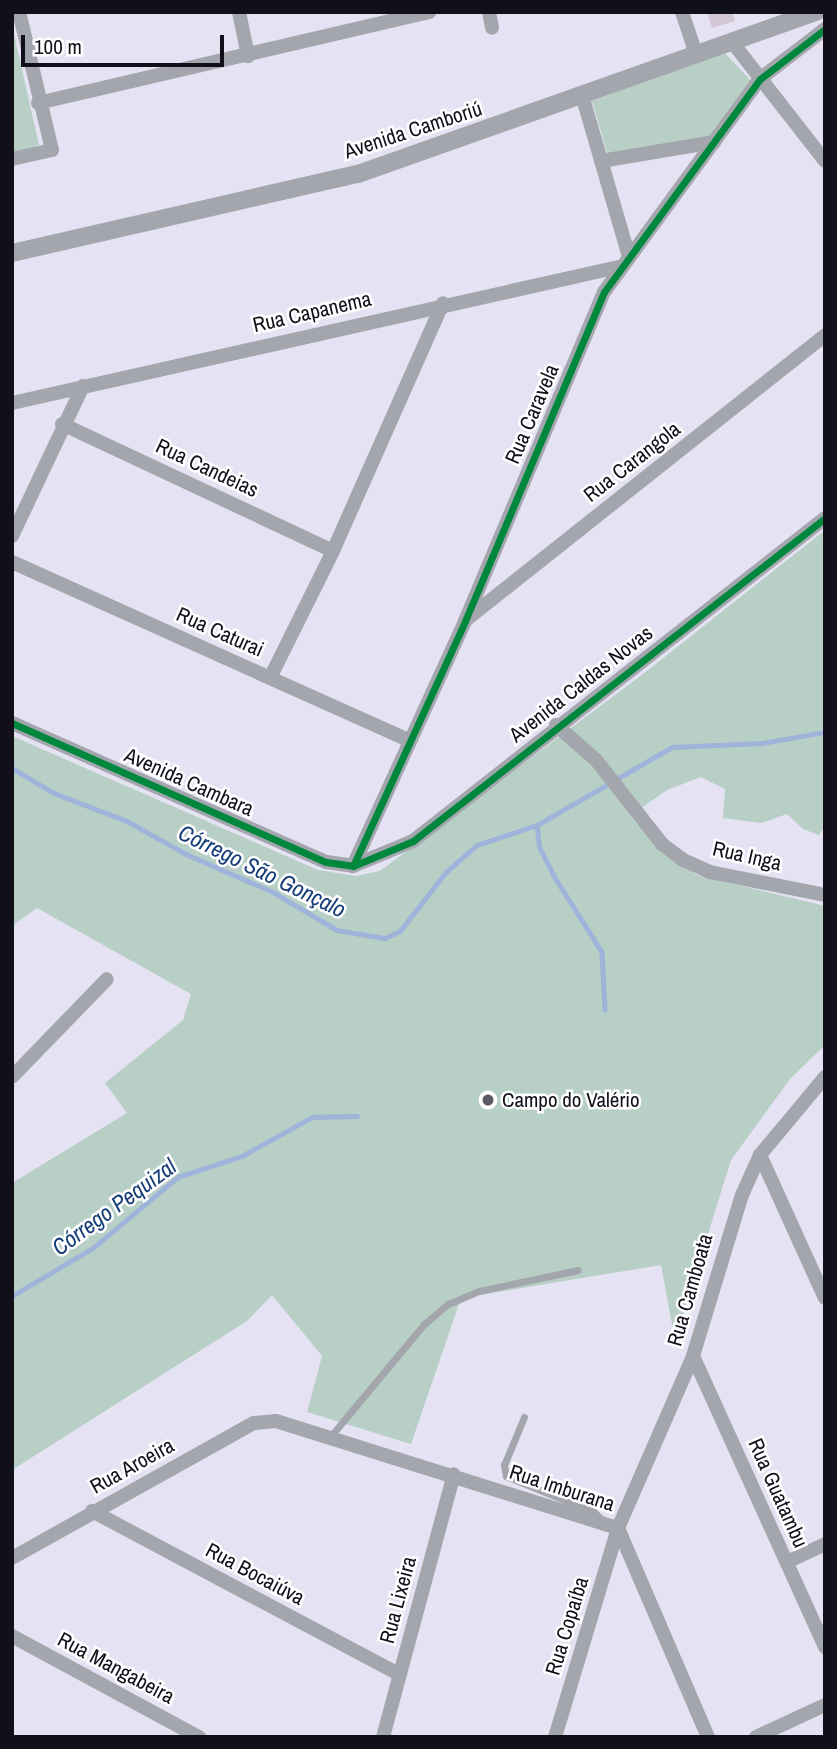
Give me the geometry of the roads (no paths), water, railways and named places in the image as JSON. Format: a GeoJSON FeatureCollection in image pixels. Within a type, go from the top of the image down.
{"type":"FeatureCollection","features":[{"type":"Feature","properties":{"kind":"street"},"geometry":{"type":"LineString","coordinates":[[12,159],[52,150],[38,103],[19,12]]}},
{"type":"Feature","properties":{"kind":"street"},"geometry":{"type":"LineString","coordinates":[[239,12],[248,56]]}},
{"type":"Feature","properties":{"kind":"street"},"geometry":{"type":"LineString","coordinates":[[38,103],[430,12]]}},
{"type":"Feature","properties":{"kind":"street"},"geometry":{"type":"LineString","coordinates":[[489,12],[492,28]]}},
{"type":"Feature","properties":{"kind":"street"},"geometry":{"type":"LineString","coordinates":[[682,12],[696,54]]}},
{"type":"Feature","properties":{"kind":"street","name":"Avenida Camboriú"},"geometry":{"type":"LineString","coordinates":[[12,253],[358,173],[817,12]]}},
{"type":"Feature","properties":{"kind":"street","name":"Rua Caravela"},"geometry":{"type":"LineString","coordinates":[[353,866],[465,621],[604,292],[760,79],[825,29]]}},
{"type":"Feature","properties":{"kind":"street"},"geometry":{"type":"LineString","coordinates":[[732,42],[825,160]]}},
{"type":"Feature","properties":{"kind":"street"},"geometry":{"type":"LineString","coordinates":[[582,95],[626,262]]}},
{"type":"Feature","properties":{"kind":"street"},"geometry":{"type":"LineString","coordinates":[[601,161],[713,142]]}},
{"type":"Feature","properties":{"kind":"street","name":"Rua Capanema"},"geometry":{"type":"LineString","coordinates":[[12,403],[626,262]]}},
{"type":"Feature","properties":{"kind":"street"},"geometry":{"type":"LineString","coordinates":[[270,678],[333,551],[443,303]]}},
{"type":"Feature","properties":{"kind":"street","name":"Rua Carangola"},"geometry":{"type":"LineString","coordinates":[[465,621],[825,335]]}},
{"type":"Feature","properties":{"kind":"street"},"geometry":{"type":"LineString","coordinates":[[12,537],[62,424],[83,386]]}},
{"type":"Feature","properties":{"kind":"street","name":"Rua Candeias"},"geometry":{"type":"LineString","coordinates":[[62,424],[333,551]]}},
{"type":"Feature","properties":{"kind":"street","name":"Avenida Caldas Novas"},"geometry":{"type":"LineString","coordinates":[[353,866],[413,841],[556,725],[825,518]]}},
{"type":"Feature","properties":{"kind":"street","name":"Rua Caturai"},"geometry":{"type":"LineString","coordinates":[[12,562],[410,741]]}},
{"type":"Feature","properties":{"kind":"street","name":"Avenida Cambara"},"geometry":{"type":"LineString","coordinates":[[12,723],[326,862],[353,866]]}},
{"type":"Feature","properties":{"kind":"street","name":"Rua Inga"},"geometry":{"type":"LineString","coordinates":[[556,725],[596,760],[641,812],[662,844],[683,860],[710,872],[825,895]]}},
{"type":"Feature","properties":{"kind":"street"},"geometry":{"type":"LineString","coordinates":[[12,1077],[107,979]]}},
{"type":"Feature","properties":{"kind":"street","name":"Rua Camboata"},"geometry":{"type":"LineString","coordinates":[[611,1526],[693,1356],[726,1240],[760,1155],[825,1077]]}},
{"type":"Feature","properties":{"kind":"street"},"geometry":{"type":"LineString","coordinates":[[760,1155],[825,1298]]}},
{"type":"Feature","properties":{"kind":"street","name":"Rua Guatambu"},"geometry":{"type":"LineString","coordinates":[[693,1356],[825,1647]]}},
{"type":"Feature","properties":{"kind":"street","name":"Rua Imburana"},"geometry":{"type":"LineString","coordinates":[[276,1421],[454,1474],[611,1526],[708,1737]]}},
{"type":"Feature","properties":{"kind":"street","name":"Rua Aroeira"},"geometry":{"type":"LineString","coordinates":[[12,1558],[254,1423],[276,1421]]}},
{"type":"Feature","properties":{"kind":"street","name":"Rua Lixeira"},"geometry":{"type":"LineString","coordinates":[[383,1737],[454,1474]]}},
{"type":"Feature","properties":{"kind":"street","name":"Rua Bocaiúva"},"geometry":{"type":"LineString","coordinates":[[92,1511],[399,1674]]}},
{"type":"Feature","properties":{"kind":"street","name":"Rua Copaíba"},"geometry":{"type":"LineString","coordinates":[[555,1737],[611,1526]]}},
{"type":"Feature","properties":{"kind":"street"},"geometry":{"type":"LineString","coordinates":[[787,1562],[825,1544]]}},
{"type":"Feature","properties":{"kind":"street","name":"Rua Mangabeira"},"geometry":{"type":"LineString","coordinates":[[12,1636],[199,1737]]}},
{"type":"Feature","properties":{"kind":"street"},"geometry":{"type":"LineString","coordinates":[[756,1737],[825,1704]]}},
{"type":"Feature","properties":{"kind":"lane"},"geometry":{"type":"LineString","coordinates":[[330,1437],[424,1324],[448,1304],[479,1291],[578,1270]]}},
{"type":"Feature","properties":{"kind":"lane"},"geometry":{"type":"LineString","coordinates":[[524,1417],[504,1465],[506,1476],[594,1511],[611,1526]]}},
{"type":"Feature","properties":{"kind":"waterway","name":"Córrego São Gonçalo"},"geometry":{"type":"LineString","coordinates":[[12,768],[54,793],[127,821],[186,854],[273,892],[337,930],[385,938],[400,931],[446,872],[477,845],[537,825],[672,747],[762,743],[825,732]]}},
{"type":"Feature","properties":{"kind":"waterway","name":"Córrego Pequizal"},"geometry":{"type":"LineString","coordinates":[[537,825],[540,848],[554,876],[602,952],[605,1010]]}},
{"type":"Feature","properties":{"kind":"waterway","name":"Córrego Pequizal"},"geometry":{"type":"LineString","coordinates":[[12,1296],[93,1248],[178,1177],[242,1156],[312,1117],[357,1116]]}},
{"type":"Feature","properties":{"kind":"place","name":"Campo do Valério"},"geometry":{"type":"Point","coordinates":[488,1100]}}]}
